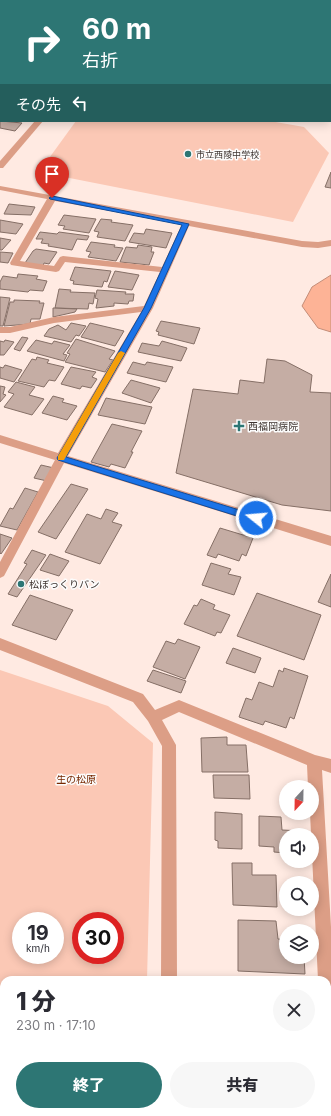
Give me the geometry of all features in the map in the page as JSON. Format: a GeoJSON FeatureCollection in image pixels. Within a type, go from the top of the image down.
{"type":"FeatureCollection","features":[{"type":"Feature","properties":{"kind":"street"},"geometry":{"type":"LineString","coordinates":[[0,166],[39,122]]}},
{"type":"Feature","properties":{"kind":"street"},"geometry":{"type":"LineString","coordinates":[[0,188],[186,224],[302,244],[318,245],[331,243]]}},
{"type":"Feature","properties":{"kind":"street"},"geometry":{"type":"LineString","coordinates":[[52,198],[14,263],[56,269],[63,259],[164,270]]}},
{"type":"Feature","properties":{"kind":"street"},"geometry":{"type":"LineString","coordinates":[[0,573],[61,458],[148,308],[186,224]]}},
{"type":"Feature","properties":{"kind":"street"},"geometry":{"type":"LineString","coordinates":[[0,330],[10,330],[54,320],[148,308]]}},
{"type":"Feature","properties":{"kind":"street"},"geometry":{"type":"LineString","coordinates":[[0,439],[331,541]]}},
{"type":"Feature","properties":{"kind":"street"},"geometry":{"type":"LineString","coordinates":[[0,644],[138,698],[153,717],[169,745],[169,976]]}},
{"type":"Feature","properties":{"kind":"street"},"geometry":{"type":"LineString","coordinates":[[153,717],[179,706],[314,761],[331,766]]}},
{"type":"Feature","properties":{"kind":"street"},"geometry":{"type":"LineString","coordinates":[[314,761],[326,976]]}},
{"type":"Feature","properties":{"kind":"green space","name":"市立西陵中学校"},"geometry":{"type":"Polygon","coordinates":[[[75,122],[276,122],[304,127],[329,153],[293,222],[39,172],[75,122]]]}},
{"type":"Feature","properties":{"kind":"green space","name":"生の松原"},"geometry":{"type":"Polygon","coordinates":[[[0,670],[108,706],[153,743],[147,976],[0,976],[0,670]]]}},
{"type":"Feature","properties":{"kind":"shaded area"},"geometry":{"type":"Polygon","coordinates":[[[331,275],[331,332],[318,328],[302,306],[312,287],[331,275]]]}},
{"type":"Feature","properties":{"kind":"building"},"geometry":{"type":"Polygon","coordinates":[[[0,122],[22,123],[15,131],[0,128],[0,122]]]}},
{"type":"Feature","properties":{"kind":"building"},"geometry":{"type":"Polygon","coordinates":[[[331,172],[331,188],[325,187],[331,172]]]}},
{"type":"Feature","properties":{"kind":"building"},"geometry":{"type":"Polygon","coordinates":[[[9,204],[35,207],[31,215],[4,214],[9,204]]]}},
{"type":"Feature","properties":{"kind":"building"},"geometry":{"type":"Polygon","coordinates":[[[64,215],[96,219],[89,233],[63,229],[65,226],[58,225],[64,215]]]}},
{"type":"Feature","properties":{"kind":"building"},"geometry":{"type":"Polygon","coordinates":[[[101,219],[133,225],[125,241],[97,237],[99,232],[94,231],[101,219]]]}},
{"type":"Feature","properties":{"kind":"building"},"geometry":{"type":"Polygon","coordinates":[[[0,220],[23,224],[16,234],[0,232],[0,220]]]}},
{"type":"Feature","properties":{"kind":"building"},"geometry":{"type":"Polygon","coordinates":[[[146,229],[172,233],[166,248],[129,242],[134,233],[144,234],[146,229]]]}},
{"type":"Feature","properties":{"kind":"building"},"geometry":{"type":"Polygon","coordinates":[[[40,232],[57,234],[59,232],[89,236],[87,240],[77,239],[72,250],[48,246],[49,244],[41,243],[43,239],[36,239],[40,232]]]}},
{"type":"Feature","properties":{"kind":"building"},"geometry":{"type":"Polygon","coordinates":[[[0,238],[11,240],[2,250],[0,250],[0,238]]]}},
{"type":"Feature","properties":{"kind":"building"},"geometry":{"type":"Polygon","coordinates":[[[91,242],[115,245],[114,247],[123,248],[116,261],[88,257],[91,252],[86,251],[91,242]]]}},
{"type":"Feature","properties":{"kind":"building"},"geometry":{"type":"Polygon","coordinates":[[[138,245],[152,247],[151,252],[154,252],[149,265],[120,262],[126,247],[137,248],[138,245]]]}},
{"type":"Feature","properties":{"kind":"building"},"geometry":{"type":"Polygon","coordinates":[[[36,249],[57,252],[49,264],[44,263],[43,266],[25,263],[36,249]]]}},
{"type":"Feature","properties":{"kind":"building"},"geometry":{"type":"Polygon","coordinates":[[[0,252],[13,253],[8,263],[0,262],[0,252]]]}},
{"type":"Feature","properties":{"kind":"building"},"geometry":{"type":"Polygon","coordinates":[[[75,267],[111,271],[107,282],[104,281],[102,287],[73,284],[74,281],[70,280],[75,267]]]}},
{"type":"Feature","properties":{"kind":"building"},"geometry":{"type":"Polygon","coordinates":[[[115,271],[139,275],[132,290],[108,287],[115,271]]]}},
{"type":"Feature","properties":{"kind":"building"},"geometry":{"type":"Polygon","coordinates":[[[18,274],[38,276],[36,279],[47,281],[43,291],[30,290],[28,292],[0,289],[0,282],[3,276],[17,278],[18,274]]]}},
{"type":"Feature","properties":{"kind":"building"},"geometry":{"type":"Polygon","coordinates":[[[59,289],[71,290],[70,292],[95,293],[93,304],[89,303],[88,309],[55,308],[59,289]]]}},
{"type":"Feature","properties":{"kind":"building"},"geometry":{"type":"Polygon","coordinates":[[[97,290],[134,294],[133,301],[129,301],[128,304],[114,303],[114,306],[96,308],[98,299],[95,298],[97,290]]]}},
{"type":"Feature","properties":{"kind":"building"},"geometry":{"type":"Polygon","coordinates":[[[0,297],[10,298],[3,326],[0,326],[0,297]]]}},
{"type":"Feature","properties":{"kind":"building"},"geometry":{"type":"Polygon","coordinates":[[[14,300],[40,301],[39,303],[44,303],[40,319],[31,319],[30,324],[4,326],[10,302],[14,302],[14,300]]]}},
{"type":"Feature","properties":{"kind":"building"},"geometry":{"type":"Polygon","coordinates":[[[53,308],[77,309],[75,312],[53,317],[53,308]]]}},
{"type":"Feature","properties":{"kind":"building"},"geometry":{"type":"Polygon","coordinates":[[[161,321],[200,328],[194,344],[158,335],[159,332],[156,331],[161,321]]]}},
{"type":"Feature","properties":{"kind":"building"},"geometry":{"type":"Polygon","coordinates":[[[71,323],[86,326],[79,336],[76,335],[71,342],[44,336],[49,329],[58,325],[66,330],[71,323]]]}},
{"type":"Feature","properties":{"kind":"building"},"geometry":{"type":"Polygon","coordinates":[[[90,323],[124,331],[115,346],[81,337],[90,323]]]}},
{"type":"Feature","properties":{"kind":"building"},"geometry":{"type":"Polygon","coordinates":[[[22,337],[28,338],[20,351],[14,349],[22,337]]]}},
{"type":"Feature","properties":{"kind":"building"},"geometry":{"type":"Polygon","coordinates":[[[76,339],[115,351],[109,359],[113,360],[105,372],[65,362],[70,354],[67,353],[76,339]]]}},
{"type":"Feature","properties":{"kind":"building"},"geometry":{"type":"Polygon","coordinates":[[[5,340],[14,342],[4,355],[0,355],[0,341],[4,342],[5,340]]]}},
{"type":"Feature","properties":{"kind":"building"},"geometry":{"type":"Polygon","coordinates":[[[36,340],[52,344],[54,341],[70,345],[63,354],[67,355],[64,361],[27,351],[36,340]]]}},
{"type":"Feature","properties":{"kind":"building"},"geometry":{"type":"Polygon","coordinates":[[[162,341],[187,348],[181,361],[138,352],[142,343],[159,346],[162,341]]]}},
{"type":"Feature","properties":{"kind":"building"},"geometry":{"type":"Polygon","coordinates":[[[37,357],[49,360],[47,363],[64,367],[55,381],[49,380],[44,387],[18,381],[32,359],[36,360],[37,357]]]}},
{"type":"Feature","properties":{"kind":"building"},"geometry":{"type":"Polygon","coordinates":[[[267,359],[285,361],[312,375],[310,392],[331,393],[331,511],[282,505],[176,473],[193,389],[238,394],[240,380],[264,383],[267,359]]]}},
{"type":"Feature","properties":{"kind":"building"},"geometry":{"type":"Polygon","coordinates":[[[133,362],[145,365],[147,362],[173,367],[166,382],[127,373],[133,362]]]}},
{"type":"Feature","properties":{"kind":"building"},"geometry":{"type":"Polygon","coordinates":[[[5,365],[22,370],[14,382],[0,378],[0,367],[3,368],[5,365]]]}},
{"type":"Feature","properties":{"kind":"building"},"geometry":{"type":"Polygon","coordinates":[[[71,367],[96,372],[92,377],[97,379],[91,388],[82,386],[80,389],[61,384],[71,367]]]}},
{"type":"Feature","properties":{"kind":"building"},"geometry":{"type":"Polygon","coordinates":[[[131,380],[160,388],[151,403],[122,393],[131,380]]]}},
{"type":"Feature","properties":{"kind":"building"},"geometry":{"type":"Polygon","coordinates":[[[16,382],[35,387],[29,395],[44,399],[32,415],[4,407],[14,394],[8,392],[16,382]]]}},
{"type":"Feature","properties":{"kind":"building"},"geometry":{"type":"Polygon","coordinates":[[[0,386],[5,387],[3,394],[6,395],[0,402],[0,386]]]}},
{"type":"Feature","properties":{"kind":"building"},"geometry":{"type":"Polygon","coordinates":[[[53,396],[64,399],[62,402],[77,406],[67,420],[42,413],[53,396]]]}},
{"type":"Feature","properties":{"kind":"building"},"geometry":{"type":"Polygon","coordinates":[[[106,398],[152,407],[145,424],[98,415],[106,398]]]}},
{"type":"Feature","properties":{"kind":"building"},"geometry":{"type":"Polygon","coordinates":[[[112,424],[142,431],[131,452],[133,452],[125,468],[111,464],[109,467],[91,462],[112,424]]]}},
{"type":"Feature","properties":{"kind":"building"},"geometry":{"type":"Polygon","coordinates":[[[41,465],[54,468],[47,481],[34,478],[41,465]]]}},
{"type":"Feature","properties":{"kind":"building"},"geometry":{"type":"Polygon","coordinates":[[[71,484],[88,489],[56,539],[38,532],[71,484]]]}},
{"type":"Feature","properties":{"kind":"building"},"geometry":{"type":"Polygon","coordinates":[[[25,488],[38,492],[17,530],[0,526],[10,508],[13,509],[25,488]]]}},
{"type":"Feature","properties":{"kind":"building"},"geometry":{"type":"Polygon","coordinates":[[[106,509],[118,513],[112,522],[122,525],[100,564],[65,552],[87,514],[101,519],[106,509]]]}},
{"type":"Feature","properties":{"kind":"building"},"geometry":{"type":"Polygon","coordinates":[[[220,528],[253,538],[246,556],[242,554],[239,561],[218,554],[216,558],[207,555],[220,528]]]}},
{"type":"Feature","properties":{"kind":"building"},"geometry":{"type":"Polygon","coordinates":[[[0,534],[12,538],[1,554],[0,553],[0,534]]]}},
{"type":"Feature","properties":{"kind":"building"},"geometry":{"type":"Polygon","coordinates":[[[32,550],[46,555],[17,597],[8,594],[27,564],[24,563],[32,550]]]}},
{"type":"Feature","properties":{"kind":"building"},"geometry":{"type":"Polygon","coordinates":[[[50,554],[69,561],[59,576],[40,570],[50,554]]]}},
{"type":"Feature","properties":{"kind":"building"},"geometry":{"type":"Polygon","coordinates":[[[211,563],[231,569],[228,574],[241,577],[234,595],[202,585],[211,563]]]}},
{"type":"Feature","properties":{"kind":"building"},"geometry":{"type":"Polygon","coordinates":[[[331,574],[331,607],[318,602],[331,574]]]}},
{"type":"Feature","properties":{"kind":"building"},"geometry":{"type":"Polygon","coordinates":[[[257,593],[321,615],[304,660],[237,636],[257,593]]]}},
{"type":"Feature","properties":{"kind":"building"},"geometry":{"type":"Polygon","coordinates":[[[30,595],[73,610],[56,640],[12,625],[30,595]]]}},
{"type":"Feature","properties":{"kind":"building"},"geometry":{"type":"Polygon","coordinates":[[[201,599],[215,605],[213,609],[230,615],[221,633],[217,632],[215,636],[184,624],[194,605],[197,606],[201,599]]]}},
{"type":"Feature","properties":{"kind":"building"},"geometry":{"type":"Polygon","coordinates":[[[178,639],[200,647],[185,679],[153,667],[166,641],[175,644],[178,639]]]}},
{"type":"Feature","properties":{"kind":"building"},"geometry":{"type":"Polygon","coordinates":[[[233,648],[261,658],[255,673],[226,663],[233,648]]]}},
{"type":"Feature","properties":{"kind":"building"},"geometry":{"type":"Polygon","coordinates":[[[284,668],[308,676],[294,719],[290,717],[286,728],[265,721],[263,725],[239,717],[246,698],[252,700],[259,682],[273,687],[279,670],[283,672],[284,668]]]}},
{"type":"Feature","properties":{"kind":"building"},"geometry":{"type":"Polygon","coordinates":[[[153,670],[186,681],[181,693],[147,681],[153,670]]]}},
{"type":"Feature","properties":{"kind":"building"},"geometry":{"type":"Polygon","coordinates":[[[227,737],[227,745],[246,745],[248,772],[202,772],[201,738],[227,737]]]}},
{"type":"Feature","properties":{"kind":"building"},"geometry":{"type":"Polygon","coordinates":[[[213,775],[249,775],[250,799],[214,798],[213,775]]]}},
{"type":"Feature","properties":{"kind":"building"},"geometry":{"type":"Polygon","coordinates":[[[215,812],[242,814],[242,849],[218,848],[218,841],[215,840],[215,812]]]}},
{"type":"Feature","properties":{"kind":"building"},"geometry":{"type":"Polygon","coordinates":[[[259,816],[279,817],[279,820],[281,820],[282,828],[279,828],[279,852],[274,852],[274,847],[259,846],[259,816]]]}},
{"type":"Feature","properties":{"kind":"building"},"geometry":{"type":"Polygon","coordinates":[[[232,863],[252,863],[252,875],[276,875],[277,907],[233,905],[232,863]]]}},
{"type":"Feature","properties":{"kind":"building"},"geometry":{"type":"Polygon","coordinates":[[[238,920],[276,921],[279,939],[279,964],[304,964],[305,974],[238,971],[238,920]]]}},
{"type":"Feature","properties":{"kind":"slow traffic"},"geometry":{"type":"LineString","coordinates":[[61,458],[121,353]]}},
{"type":"Feature","properties":{"kind":"place","name":"市立西陵中学校"},"geometry":{"type":"Point","coordinates":[188,154]}},
{"type":"Feature","properties":{"kind":"place","name":"西福岡病院"},"geometry":{"type":"Point","coordinates":[239,426]}},
{"type":"Feature","properties":{"kind":"place","name":"松ぼっくりパン"},"geometry":{"type":"Point","coordinates":[21,584]}},
{"type":"Feature","properties":{"kind":"route"},"geometry":{"type":"LineString","coordinates":[[52,198],[186,224],[148,308],[61,458],[256,518]]}}]}
